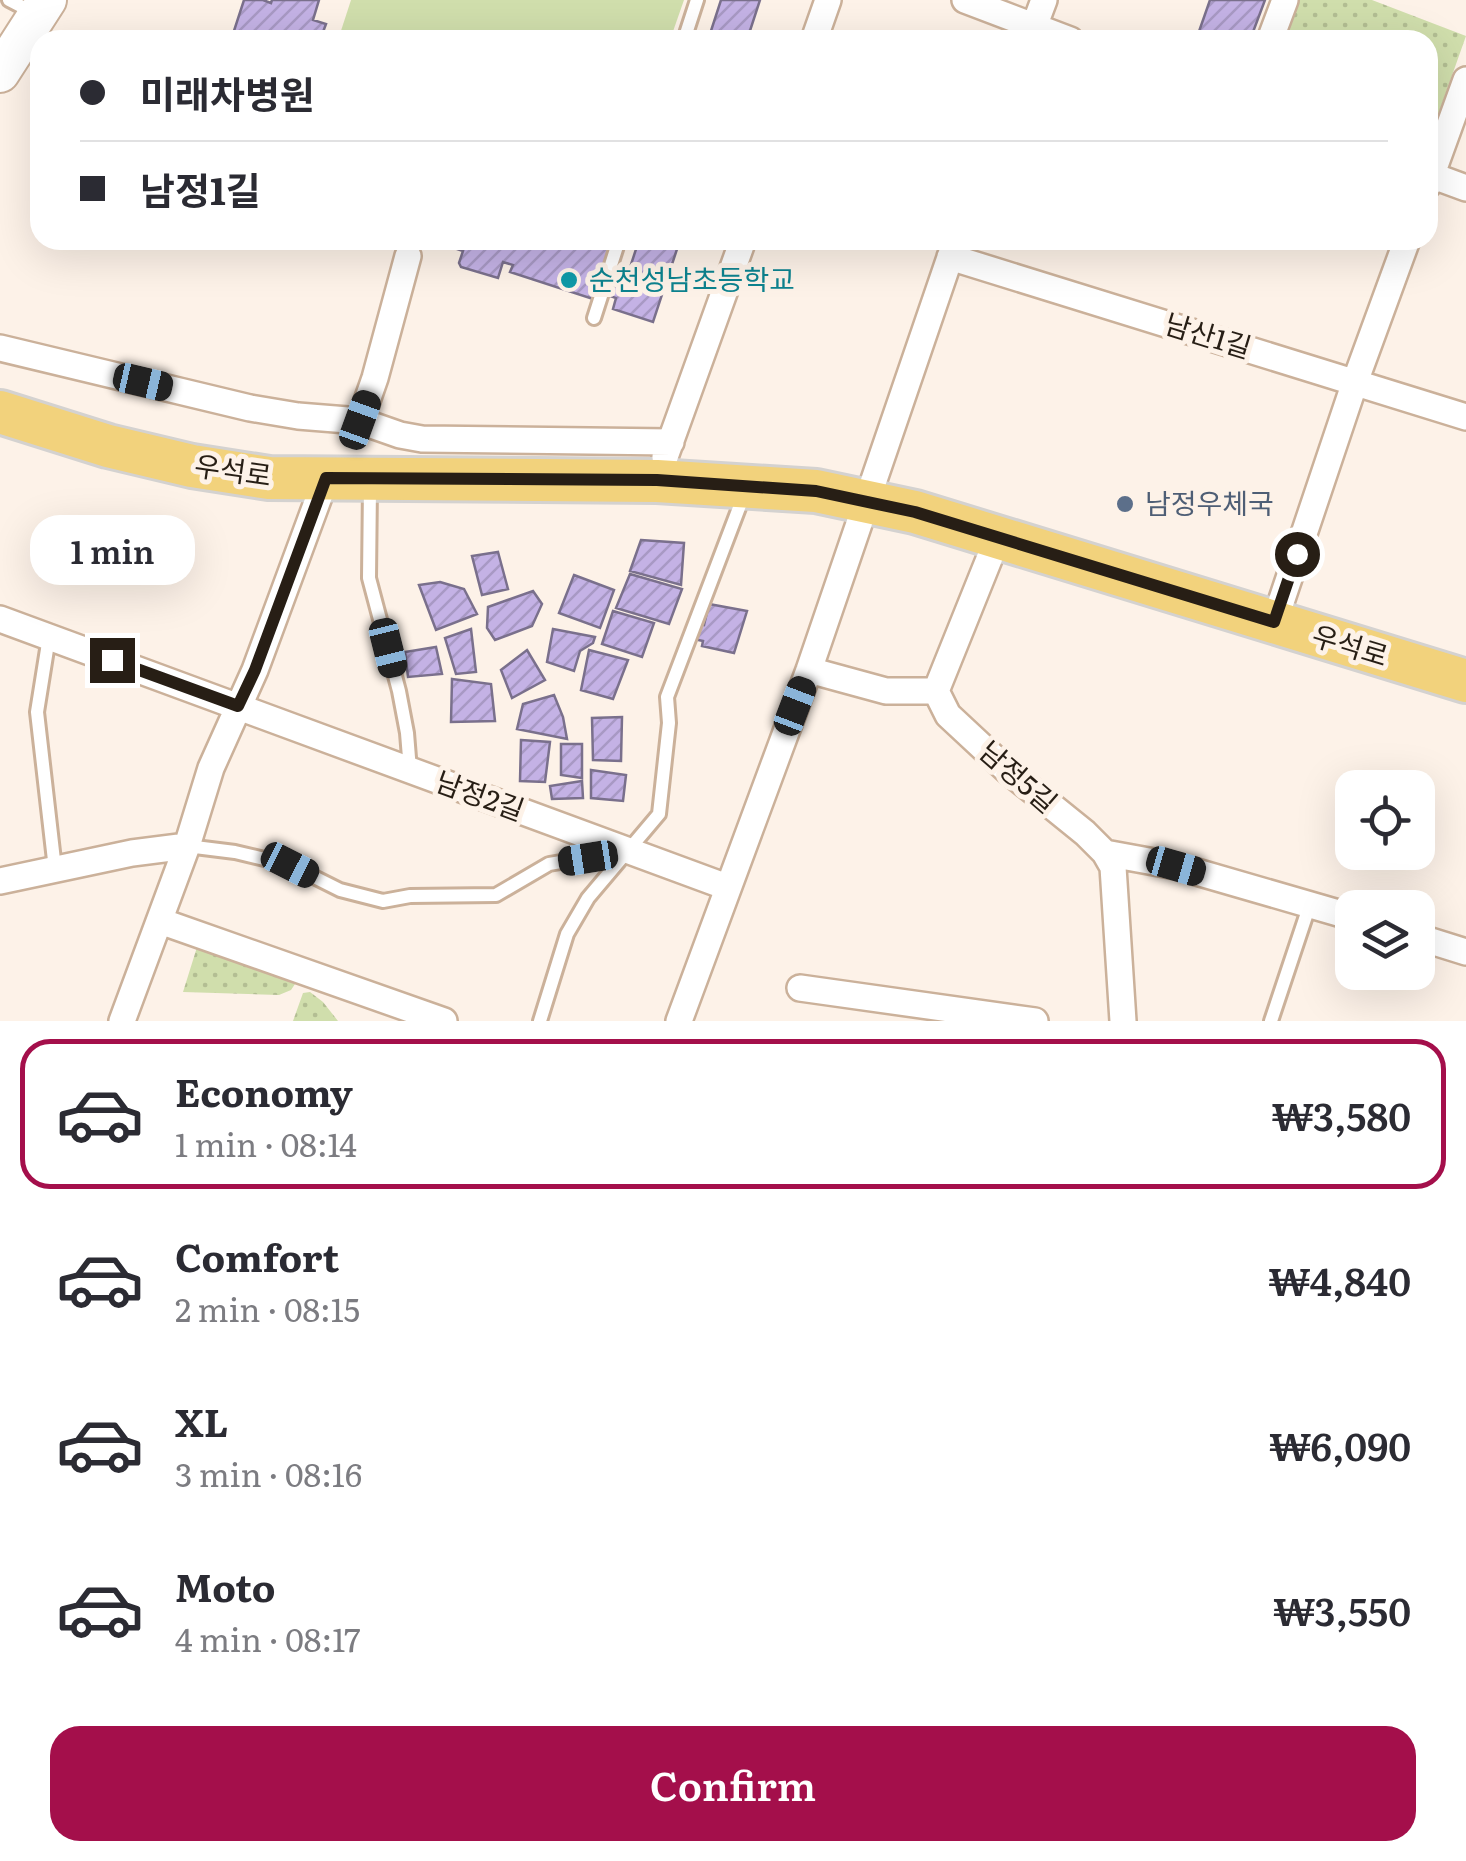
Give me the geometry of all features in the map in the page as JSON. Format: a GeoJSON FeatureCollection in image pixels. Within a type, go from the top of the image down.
{"type":"FeatureCollection","features":[{"type":"Feature","properties":{"kind":"main road","name":"우석로"},"geometry":{"type":"LineString","coordinates":[[0,412],[92,441],[192,466],[268,478],[370,478],[664,461],[748,485],[816,491],[915,512],[1466,681]]}},
{"type":"Feature","properties":{"kind":"street"},"geometry":{"type":"LineString","coordinates":[[818,30],[828,0]]}},
{"type":"Feature","properties":{"kind":"street"},"geometry":{"type":"LineString","coordinates":[[965,0],[1026,30]]}},
{"type":"Feature","properties":{"kind":"street"},"geometry":{"type":"LineString","coordinates":[[1033,30],[1044,0]]}},
{"type":"Feature","properties":{"kind":"street"},"geometry":{"type":"LineString","coordinates":[[1274,30],[1285,0]]}},
{"type":"Feature","properties":{"kind":"street"},"geometry":{"type":"LineString","coordinates":[[0,73],[31,5]]}},
{"type":"Feature","properties":{"kind":"street"},"geometry":{"type":"LineString","coordinates":[[1438,154],[1466,80]]}},
{"type":"Feature","properties":{"kind":"street"},"geometry":{"type":"LineString","coordinates":[[1438,180],[1466,188]]}},
{"type":"Feature","properties":{"kind":"street"},"geometry":{"type":"LineString","coordinates":[[0,348],[250,408],[360,420],[422,439],[664,461],[739,250]]}},
{"type":"Feature","properties":{"kind":"street"},"geometry":{"type":"LineString","coordinates":[[679,1021],[809,670],[952,250]]}},
{"type":"Feature","properties":{"kind":"street","name":"남산1길"},"geometry":{"type":"LineString","coordinates":[[959,250],[1466,417]]}},
{"type":"Feature","properties":{"kind":"street"},"geometry":{"type":"LineString","coordinates":[[1274,622],[1404,250]]}},
{"type":"Feature","properties":{"kind":"street"},"geometry":{"type":"LineString","coordinates":[[360,420],[408,256]]}},
{"type":"Feature","properties":{"kind":"street"},"geometry":{"type":"LineString","coordinates":[[122,1021],[187,846],[211,768],[255,670],[326,478]]}},
{"type":"Feature","properties":{"kind":"street"},"geometry":{"type":"LineString","coordinates":[[809,670],[886,691],[936,691],[998,538]]}},
{"type":"Feature","properties":{"kind":"street","name":"남정2길"},"geometry":{"type":"LineString","coordinates":[[6,621],[727,888]]}},
{"type":"Feature","properties":{"kind":"street","name":"남정5길"},"geometry":{"type":"LineString","coordinates":[[936,691],[948,714],[1105,854]]}},
{"type":"Feature","properties":{"kind":"street"},"geometry":{"type":"LineString","coordinates":[[0,881],[132,853],[187,846]]}},
{"type":"Feature","properties":{"kind":"street"},"geometry":{"type":"LineString","coordinates":[[1105,854],[1176,866],[1335,912]]}},
{"type":"Feature","properties":{"kind":"street"},"geometry":{"type":"LineString","coordinates":[[1105,854],[1113,867],[1123,1021]]}},
{"type":"Feature","properties":{"kind":"street"},"geometry":{"type":"LineString","coordinates":[[160,921],[444,1021]]}},
{"type":"Feature","properties":{"kind":"street"},"geometry":{"type":"LineString","coordinates":[[1435,942],[1466,952]]}},
{"type":"Feature","properties":{"kind":"street"},"geometry":{"type":"LineString","coordinates":[[800,988],[1035,1021]]}},
{"type":"Feature","properties":{"kind":"lane"},"geometry":{"type":"LineString","coordinates":[[687,30],[697,0]]}},
{"type":"Feature","properties":{"kind":"lane"},"geometry":{"type":"LineString","coordinates":[[594,318],[617,250]]}},
{"type":"Feature","properties":{"kind":"lane"},"geometry":{"type":"LineString","coordinates":[[370,478],[370,578],[399,691],[410,770]]}},
{"type":"Feature","properties":{"kind":"lane"},"geometry":{"type":"LineString","coordinates":[[540,1021],[567,934],[588,898],[659,814],[667,697],[748,485]]}},
{"type":"Feature","properties":{"kind":"lane"},"geometry":{"type":"LineString","coordinates":[[48,637],[37,712],[55,869]]}},
{"type":"Feature","properties":{"kind":"lane"},"geometry":{"type":"LineString","coordinates":[[187,846],[290,865],[340,890],[383,901],[410,896],[496,895],[549,864],[628,851]]}},
{"type":"Feature","properties":{"kind":"lane"},"geometry":{"type":"LineString","coordinates":[[1271,1021],[1310,904]]}},
{"type":"Feature","properties":{"kind":"green space"},"geometry":{"type":"Polygon","coordinates":[[[351,0],[684,0],[674,30],[341,30],[351,0]]]}},
{"type":"Feature","properties":{"kind":"green space"},"geometry":{"type":"Polygon","coordinates":[[[1298,0],[1372,0],[1466,36],[1438,115],[1438,30],[1288,30],[1298,0]]]}},
{"type":"Feature","properties":{"kind":"green space"},"geometry":{"type":"Polygon","coordinates":[[[198,944],[297,981],[291,990],[279,995],[183,992],[198,944]]]}},
{"type":"Feature","properties":{"kind":"green space"},"geometry":{"type":"Polygon","coordinates":[[[310,992],[338,1021],[293,1021],[303,993],[310,992]]]}},
{"type":"Feature","properties":{"kind":"building"},"geometry":{"type":"Polygon","coordinates":[[[244,0],[319,0],[313,20],[326,24],[324,30],[234,30],[244,0]]]}},
{"type":"Feature","properties":{"kind":"building"},"geometry":{"type":"Polygon","coordinates":[[[721,0],[760,0],[750,30],[711,30],[721,0]]]}},
{"type":"Feature","properties":{"kind":"building"},"geometry":{"type":"Polygon","coordinates":[[[1210,0],[1265,0],[1254,30],[1200,30],[1210,0]]]}},
{"type":"Feature","properties":{"kind":"building","name":"순천성남초등학교"},"geometry":{"type":"Polygon","coordinates":[[[460,250],[613,250],[602,282],[623,289],[636,250],[677,250],[653,322],[613,309],[616,298],[602,293],[599,301],[510,272],[513,265],[503,262],[498,278],[461,267],[460,250]]]}},
{"type":"Feature","properties":{"kind":"building"},"geometry":{"type":"Polygon","coordinates":[[[641,540],[684,543],[681,585],[630,571],[641,540]]]}},
{"type":"Feature","properties":{"kind":"building"},"geometry":{"type":"Polygon","coordinates":[[[498,552],[508,589],[482,595],[472,556],[498,552]]]}},
{"type":"Feature","properties":{"kind":"building"},"geometry":{"type":"Polygon","coordinates":[[[630,574],[682,589],[669,624],[616,608],[630,574]]]}},
{"type":"Feature","properties":{"kind":"building"},"geometry":{"type":"Polygon","coordinates":[[[574,575],[614,590],[600,628],[559,613],[574,575]]]}},
{"type":"Feature","properties":{"kind":"building"},"geometry":{"type":"Polygon","coordinates":[[[440,582],[464,589],[477,614],[436,630],[419,585],[440,582]]]}},
{"type":"Feature","properties":{"kind":"building"},"geometry":{"type":"Polygon","coordinates":[[[533,591],[542,604],[532,626],[495,640],[487,628],[488,607],[533,591]]]}},
{"type":"Feature","properties":{"kind":"building"},"geometry":{"type":"Polygon","coordinates":[[[709,604],[747,611],[734,653],[702,646],[703,641],[694,639],[699,624],[704,625],[709,604]]]}},
{"type":"Feature","properties":{"kind":"building"},"geometry":{"type":"Polygon","coordinates":[[[613,611],[654,623],[642,657],[602,644],[613,611]]]}},
{"type":"Feature","properties":{"kind":"building"},"geometry":{"type":"Polygon","coordinates":[[[471,629],[476,672],[456,674],[445,638],[471,629]]]}},
{"type":"Feature","properties":{"kind":"building"},"geometry":{"type":"Polygon","coordinates":[[[553,629],[595,637],[593,643],[580,651],[574,671],[547,662],[553,629]]]}},
{"type":"Feature","properties":{"kind":"building"},"geometry":{"type":"Polygon","coordinates":[[[436,647],[442,674],[408,677],[405,652],[436,647]]]}},
{"type":"Feature","properties":{"kind":"building"},"geometry":{"type":"Polygon","coordinates":[[[527,650],[545,680],[512,698],[501,670],[527,650]]]}},
{"type":"Feature","properties":{"kind":"building"},"geometry":{"type":"Polygon","coordinates":[[[589,650],[628,660],[613,699],[581,690],[589,650]]]}},
{"type":"Feature","properties":{"kind":"building"},"geometry":{"type":"Polygon","coordinates":[[[452,679],[491,684],[495,721],[451,722],[452,679]]]}},
{"type":"Feature","properties":{"kind":"building"},"geometry":{"type":"Polygon","coordinates":[[[554,695],[567,739],[517,729],[523,704],[554,695]]]}},
{"type":"Feature","properties":{"kind":"building"},"geometry":{"type":"Polygon","coordinates":[[[622,717],[621,761],[593,760],[592,718],[622,717]]]}},
{"type":"Feature","properties":{"kind":"building"},"geometry":{"type":"Polygon","coordinates":[[[521,740],[550,742],[545,782],[520,781],[521,740]]]}},
{"type":"Feature","properties":{"kind":"building"},"geometry":{"type":"Polygon","coordinates":[[[561,744],[582,744],[582,778],[561,775],[561,744]]]}},
{"type":"Feature","properties":{"kind":"building"},"geometry":{"type":"Polygon","coordinates":[[[591,770],[626,775],[623,801],[591,798],[591,770]]]}},
{"type":"Feature","properties":{"kind":"building"},"geometry":{"type":"Polygon","coordinates":[[[582,781],[583,798],[552,799],[550,786],[582,781]]]}},
{"type":"Feature","properties":{"kind":"place","name":"순천성남초등학교"},"geometry":{"type":"Point","coordinates":[569,280]}},
{"type":"Feature","properties":{"kind":"place","name":"남정우체국"},"geometry":{"type":"Point","coordinates":[1125,504]}},
{"type":"Feature","properties":{"kind":"route"},"geometry":{"type":"LineString","coordinates":[[112,660],[238,706],[326,478],[657,480],[816,491],[915,512],[1274,622],[1297,554]]}}]}
